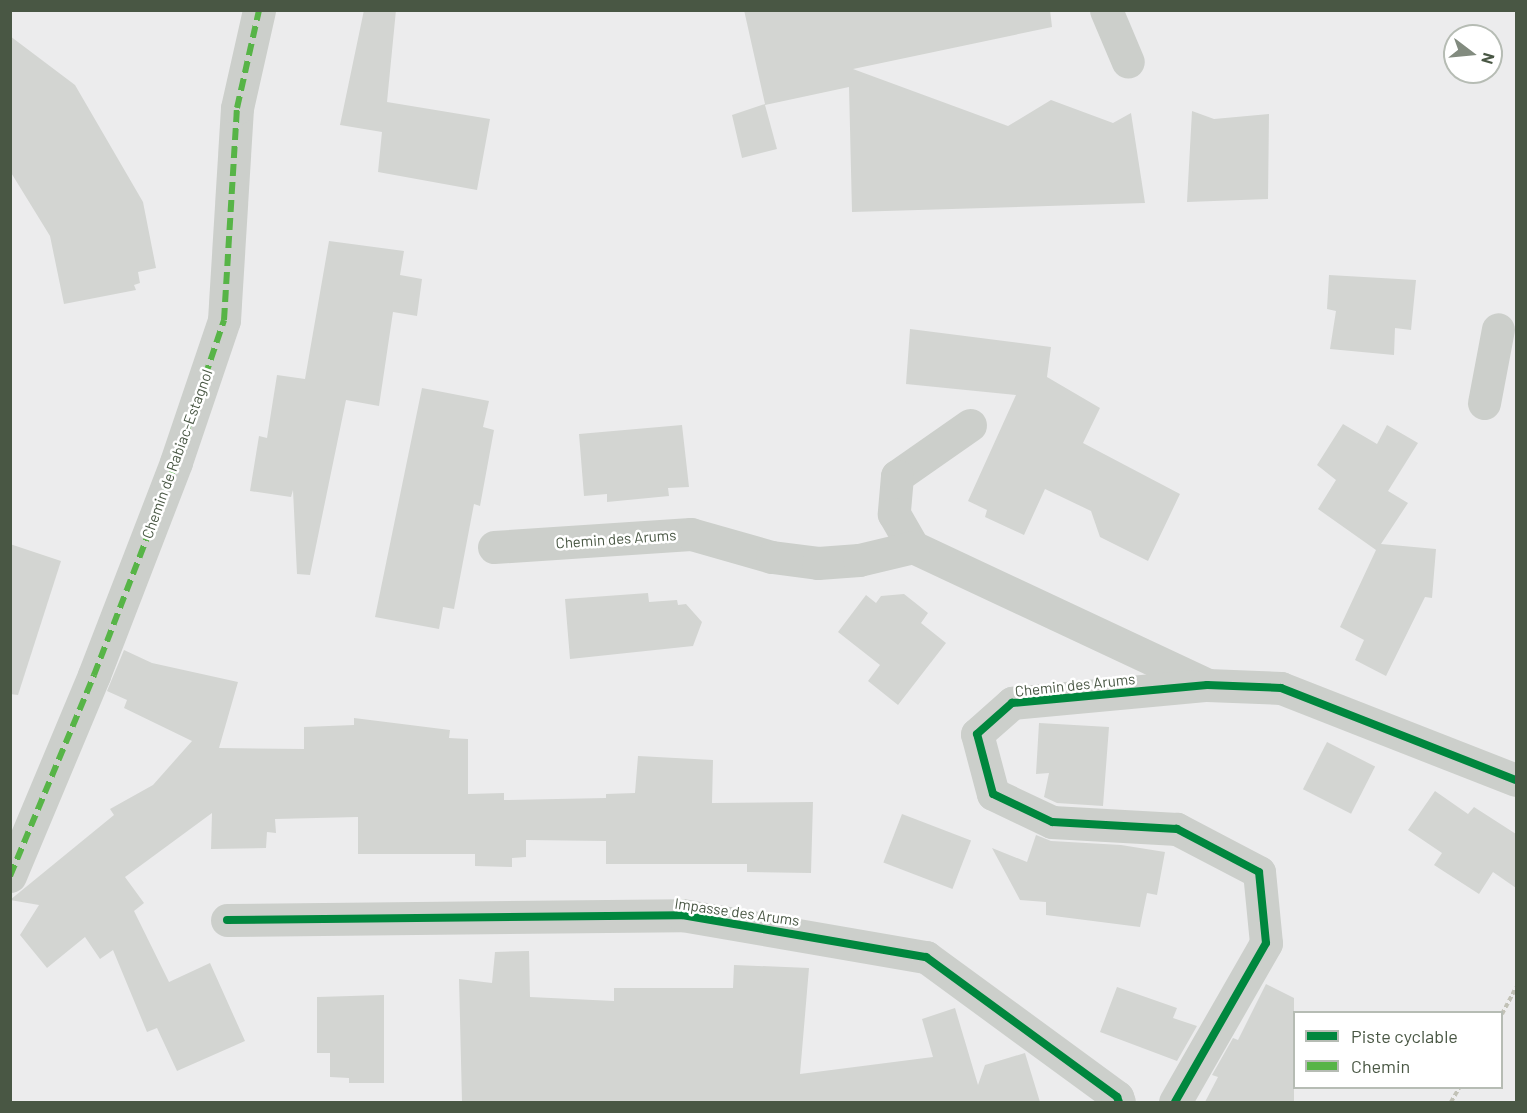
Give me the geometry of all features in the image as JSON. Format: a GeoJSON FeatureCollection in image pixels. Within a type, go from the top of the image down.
{"type":"FeatureCollection","features":[{"type":"Feature","properties":{"kind":"street","name":"Chemin de Rabiac-Estagnol"},"geometry":{"type":"LineString","coordinates":[[10,876],[106,643],[176,462],[224,320],[237,108],[259,10]]}},
{"type":"Feature","properties":{"kind":"street"},"geometry":{"type":"LineString","coordinates":[[1106,10],[1128,62]]}},
{"type":"Feature","properties":{"kind":"street"},"geometry":{"type":"LineString","coordinates":[[1484,403],[1503,374],[1498,329]]}},
{"type":"Feature","properties":{"kind":"street"},"geometry":{"type":"LineString","coordinates":[[914,547],[894,514],[897,476],[970,425]]}},
{"type":"Feature","properties":{"kind":"street","name":"Chemin des Arums"},"geometry":{"type":"LineString","coordinates":[[494,548],[691,534],[771,557],[818,563],[859,560],[914,547],[1207,685]]}},
{"type":"Feature","properties":{"kind":"street","name":"Chemin des Arums"},"geometry":{"type":"LineString","coordinates":[[1175,1102],[1266,943],[1259,872],[1177,829],[1052,822],[1003,799],[993,794],[977,734],[1012,703],[1207,685],[1281,688],[1516,780]]}},
{"type":"Feature","properties":{"kind":"street","name":"Impasse des Arums"},"geometry":{"type":"LineString","coordinates":[[227,920],[682,915],[926,957],[1117,1097],[1119,1102]]}},
{"type":"Feature","properties":{"kind":"path"},"geometry":{"type":"LineString","coordinates":[[1503,1012],[1516,988]]}},
{"type":"Feature","properties":{"kind":"path"},"geometry":{"type":"LineString","coordinates":[[1451,1102],[1459,1089]]}},
{"type":"Feature","properties":{"kind":"building"},"geometry":{"type":"Polygon","coordinates":[[[364,10],[396,10],[387,102],[490,119],[477,190],[378,172],[382,132],[340,125],[364,10]]]}},
{"type":"Feature","properties":{"kind":"building"},"geometry":{"type":"Polygon","coordinates":[[[744,10],[1050,10],[1052,27],[853,69],[1008,126],[1051,100],[1113,123],[1131,113],[1145,203],[852,212],[849,87],[765,105],[777,149],[742,158],[732,115],[765,104],[744,10]]]}},
{"type":"Feature","properties":{"kind":"building"},"geometry":{"type":"Polygon","coordinates":[[[10,36],[75,85],[143,202],[156,268],[138,272],[140,283],[134,285],[136,290],[64,304],[50,236],[10,171],[10,36]]]}},
{"type":"Feature","properties":{"kind":"building"},"geometry":{"type":"Polygon","coordinates":[[[1192,111],[1214,119],[1269,114],[1268,199],[1187,202],[1192,111]]]}},
{"type":"Feature","properties":{"kind":"building"},"geometry":{"type":"Polygon","coordinates":[[[329,241],[404,251],[400,275],[422,279],[417,316],[393,312],[379,406],[346,400],[310,575],[297,574],[293,490],[291,497],[250,491],[259,436],[267,438],[277,375],[305,379],[329,241]]]}},
{"type":"Feature","properties":{"kind":"building"},"geometry":{"type":"Polygon","coordinates":[[[1329,275],[1416,280],[1411,330],[1395,328],[1394,355],[1330,349],[1336,311],[1327,309],[1329,275]]]}},
{"type":"Feature","properties":{"kind":"building"},"geometry":{"type":"Polygon","coordinates":[[[910,329],[1051,347],[1047,377],[1100,408],[1083,443],[1180,494],[1148,561],[1100,537],[1091,511],[1045,489],[1024,535],[985,517],[987,510],[968,501],[1016,395],[906,384],[910,329]]]}},
{"type":"Feature","properties":{"kind":"building"},"geometry":{"type":"Polygon","coordinates":[[[422,388],[489,401],[483,427],[494,430],[480,506],[474,504],[454,609],[443,607],[439,629],[375,617],[422,388]]]}},
{"type":"Feature","properties":{"kind":"building"},"geometry":{"type":"Polygon","coordinates":[[[1343,424],[1377,444],[1387,425],[1418,443],[1388,491],[1408,503],[1381,544],[1436,549],[1432,598],[1425,597],[1386,676],[1355,660],[1364,640],[1340,627],[1376,550],[1318,509],[1336,480],[1317,465],[1343,424]]]}},
{"type":"Feature","properties":{"kind":"building"},"geometry":{"type":"Polygon","coordinates":[[[682,425],[689,487],[668,488],[669,496],[607,502],[607,494],[584,496],[579,434],[682,425]]]}},
{"type":"Feature","properties":{"kind":"building"},"geometry":{"type":"Polygon","coordinates":[[[10,544],[61,561],[18,695],[10,694],[10,544]]]}},
{"type":"Feature","properties":{"kind":"building"},"geometry":{"type":"Polygon","coordinates":[[[648,593],[649,602],[677,600],[678,605],[686,604],[702,622],[693,646],[570,659],[565,599],[648,593]]]}},
{"type":"Feature","properties":{"kind":"building"},"geometry":{"type":"Polygon","coordinates":[[[904,594],[928,613],[921,623],[946,643],[898,705],[868,681],[880,665],[838,632],[866,595],[876,603],[881,596],[904,594]]]}},
{"type":"Feature","properties":{"kind":"building"},"geometry":{"type":"Polygon","coordinates":[[[124,650],[152,663],[238,682],[219,748],[304,749],[304,727],[354,725],[354,718],[450,730],[449,738],[468,739],[468,794],[504,793],[504,800],[606,798],[606,794],[635,793],[638,756],[713,760],[712,803],[813,802],[811,873],[747,872],[747,864],[606,864],[606,841],[526,840],[526,857],[512,858],[512,867],[475,866],[475,854],[358,854],[358,817],[275,819],[276,833],[267,832],[266,848],[211,849],[212,813],[125,877],[144,903],[134,911],[169,982],[210,963],[245,1041],[177,1071],[157,1028],[147,1032],[113,950],[100,959],[85,937],[47,968],[20,935],[39,905],[10,900],[114,815],[110,809],[153,785],[192,741],[124,708],[127,700],[107,691],[124,650]]]}},
{"type":"Feature","properties":{"kind":"building"},"geometry":{"type":"Polygon","coordinates":[[[1039,723],[1109,727],[1103,806],[1057,803],[1044,797],[1049,773],[1036,774],[1039,723]]]}},
{"type":"Feature","properties":{"kind":"building"},"geometry":{"type":"Polygon","coordinates":[[[1327,742],[1375,767],[1351,814],[1303,789],[1327,742]]]}},
{"type":"Feature","properties":{"kind":"building"},"geometry":{"type":"Polygon","coordinates":[[[1435,791],[1468,814],[1474,807],[1516,834],[1516,888],[1493,872],[1479,894],[1434,865],[1442,853],[1408,830],[1435,791]]]}},
{"type":"Feature","properties":{"kind":"building"},"geometry":{"type":"Polygon","coordinates":[[[902,814],[971,841],[952,889],[883,863],[902,814]]]}},
{"type":"Feature","properties":{"kind":"building"},"geometry":{"type":"Polygon","coordinates":[[[1036,835],[1051,841],[1121,845],[1165,852],[1157,895],[1147,893],[1140,927],[1046,915],[1046,902],[1020,900],[992,848],[1027,862],[1036,835]]]}},
{"type":"Feature","properties":{"kind":"building"},"geometry":{"type":"Polygon","coordinates":[[[529,951],[530,997],[614,1001],[614,988],[733,988],[734,965],[809,968],[800,1074],[933,1057],[922,1019],[955,1008],[978,1085],[985,1065],[1025,1053],[1040,1102],[462,1102],[459,979],[492,983],[495,952],[529,951]]]}},
{"type":"Feature","properties":{"kind":"building"},"geometry":{"type":"Polygon","coordinates":[[[1266,984],[1294,998],[1294,1102],[1205,1102],[1218,1077],[1212,1075],[1233,1038],[1238,1040],[1266,984]]]}},
{"type":"Feature","properties":{"kind":"building"},"geometry":{"type":"Polygon","coordinates":[[[1117,987],[1177,1008],[1173,1018],[1197,1026],[1177,1061],[1100,1032],[1117,987]]]}},
{"type":"Feature","properties":{"kind":"building"},"geometry":{"type":"Polygon","coordinates":[[[384,995],[384,1083],[349,1083],[349,1078],[330,1077],[330,1053],[317,1053],[317,997],[384,995]]]}},
{"type":"Feature","properties":{"kind":"marked path"},"geometry":{"type":"LineString","coordinates":[[10,876],[94,675],[176,462],[224,320],[237,108],[259,10]]}},
{"type":"Feature","properties":{"kind":"cycle path"},"geometry":{"type":"LineString","coordinates":[[1175,1102],[1266,943],[1259,872],[1177,829],[1052,822],[993,794],[977,734],[1012,703],[1207,685],[1281,688],[1516,780]]}},
{"type":"Feature","properties":{"kind":"cycle path"},"geometry":{"type":"LineString","coordinates":[[227,920],[682,915],[926,957],[1117,1097],[1119,1102]]}}]}
